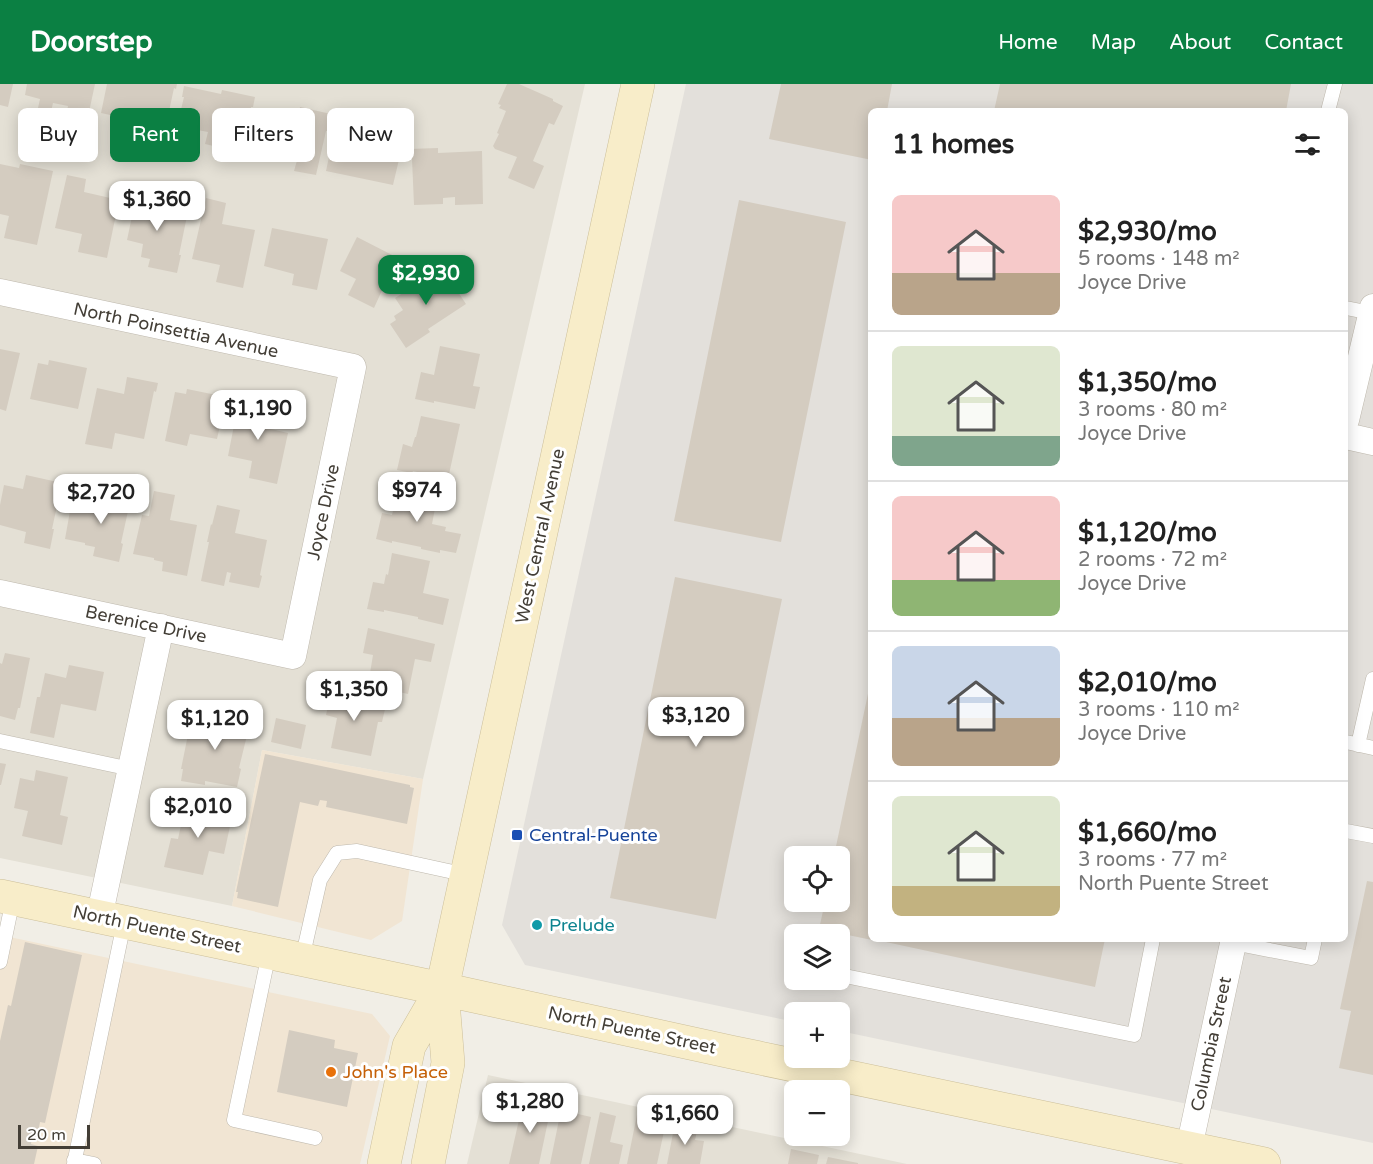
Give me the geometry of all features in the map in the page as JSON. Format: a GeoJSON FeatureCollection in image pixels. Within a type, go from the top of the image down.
{"type":"FeatureCollection","features":[{"type":"Feature","properties":{"kind":"main road","name":"West Central Avenue"},"geometry":{"type":"LineString","coordinates":[[428,1164],[448,1063],[442,988],[638,84]]}},
{"type":"Feature","properties":{"kind":"main road","name":"North Puente Street"},"geometry":{"type":"LineString","coordinates":[[6,898],[442,988],[1264,1164]]}},
{"type":"Feature","properties":{"kind":"main road","name":"West Central Avenue"},"geometry":{"type":"LineString","coordinates":[[384,1164],[409,1046],[442,988]]}},
{"type":"Feature","properties":{"kind":"street","name":"North Poinsettia Avenue"},"geometry":{"type":"LineString","coordinates":[[0,292],[353,367]]}},
{"type":"Feature","properties":{"kind":"street"},"geometry":{"type":"LineString","coordinates":[[1348,412],[1372,310]]}},
{"type":"Feature","properties":{"kind":"street","name":"Joyce Drive"},"geometry":{"type":"LineString","coordinates":[[293,656],[353,367]]}},
{"type":"Feature","properties":{"kind":"street"},"geometry":{"type":"LineString","coordinates":[[1348,436],[1373,442]]}},
{"type":"Feature","properties":{"kind":"street","name":"Berenice Drive"},"geometry":{"type":"LineString","coordinates":[[0,592],[293,656]]}},
{"type":"Feature","properties":{"kind":"street"},"geometry":{"type":"LineString","coordinates":[[112,920],[131,769],[161,627]]}},
{"type":"Feature","properties":{"kind":"street","name":"Columbia Street"},"geometry":{"type":"LineString","coordinates":[[1189,1148],[1233,942]]}},
{"type":"Feature","properties":{"kind":"lane"},"geometry":{"type":"LineString","coordinates":[[1330,108],[1335,84]]}},
{"type":"Feature","properties":{"kind":"lane"},"geometry":{"type":"LineString","coordinates":[[1348,308],[1372,310]]}},
{"type":"Feature","properties":{"kind":"lane"},"geometry":{"type":"LineString","coordinates":[[1373,679],[1352,743],[1373,748]]}},
{"type":"Feature","properties":{"kind":"lane"},"geometry":{"type":"LineString","coordinates":[[0,741],[131,769]]}},
{"type":"Feature","properties":{"kind":"lane"},"geometry":{"type":"LineString","coordinates":[[1348,831],[1373,836]]}},
{"type":"Feature","properties":{"kind":"lane"},"geometry":{"type":"LineString","coordinates":[[302,959],[320,879],[337,853],[357,851],[466,875]]}},
{"type":"Feature","properties":{"kind":"lane"},"geometry":{"type":"LineString","coordinates":[[0,962],[6,898]]}},
{"type":"Feature","properties":{"kind":"lane"},"geometry":{"type":"LineString","coordinates":[[94,1164],[74,1162],[112,920]]}},
{"type":"Feature","properties":{"kind":"lane"},"geometry":{"type":"LineString","coordinates":[[850,977],[1134,1035],[1152,942]]}},
{"type":"Feature","properties":{"kind":"lane"},"geometry":{"type":"LineString","coordinates":[[1238,942],[1311,958],[1314,942]]}},
{"type":"Feature","properties":{"kind":"lane"},"geometry":{"type":"LineString","coordinates":[[269,953],[234,1120],[315,1138]]}},
{"type":"Feature","properties":{"kind":"shaded area"},"geometry":{"type":"Polygon","coordinates":[[[0,84],[585,84],[423,779],[262,750],[232,906],[0,858],[0,84]]]}},
{"type":"Feature","properties":{"kind":"shaded area"},"geometry":{"type":"Polygon","coordinates":[[[686,84],[1373,84],[1373,1143],[850,1033],[850,1002],[784,1002],[784,1020],[525,965],[502,925],[686,84]]]}},
{"type":"Feature","properties":{"kind":"shaded area"},"geometry":{"type":"Polygon","coordinates":[[[262,750],[423,779],[402,921],[371,940],[232,906],[262,750]]]}},
{"type":"Feature","properties":{"kind":"shaded area"},"geometry":{"type":"Polygon","coordinates":[[[0,935],[372,1014],[390,1036],[360,1164],[0,1164],[0,935]]]}},
{"type":"Feature","properties":{"kind":"shaded area"},"geometry":{"type":"Polygon","coordinates":[[[488,1075],[784,1138],[784,1146],[822,1146],[907,1164],[467,1164],[488,1075]]]}},
{"type":"Feature","properties":{"kind":"building"},"geometry":{"type":"Polygon","coordinates":[[[0,84],[13,84],[8,107],[0,105],[0,84]]]}},
{"type":"Feature","properties":{"kind":"building"},"geometry":{"type":"Polygon","coordinates":[[[27,84],[95,84],[90,108],[68,108],[68,106],[53,103],[52,108],[38,108],[40,99],[25,95],[27,84]]]}},
{"type":"Feature","properties":{"kind":"building"},"geometry":{"type":"Polygon","coordinates":[[[107,84],[177,84],[170,108],[110,108],[110,115],[101,113],[107,84]]]}},
{"type":"Feature","properties":{"kind":"building"},"geometry":{"type":"Polygon","coordinates":[[[507,84],[519,84],[563,106],[554,125],[549,123],[533,161],[544,166],[534,189],[508,178],[517,157],[495,149],[493,146],[506,111],[499,108],[501,105],[498,104],[507,84]]]}},
{"type":"Feature","properties":{"kind":"building"},"geometry":{"type":"Polygon","coordinates":[[[781,84],[892,84],[888,108],[868,108],[868,159],[769,139],[781,84]]]}},
{"type":"Feature","properties":{"kind":"building"},"geometry":{"type":"Polygon","coordinates":[[[1000,84],[1291,84],[1287,108],[995,108],[1000,84]]]}},
{"type":"Feature","properties":{"kind":"building"},"geometry":{"type":"Polygon","coordinates":[[[184,86],[221,94],[222,90],[255,97],[251,108],[212,108],[212,146],[205,144],[208,132],[200,130],[200,108],[181,108],[184,97],[182,97],[184,86]]]}},
{"type":"Feature","properties":{"kind":"building"},"geometry":{"type":"Polygon","coordinates":[[[315,110],[327,113],[327,131],[316,175],[294,171],[297,162],[315,162],[315,110]]]}},
{"type":"Feature","properties":{"kind":"building"},"geometry":{"type":"Polygon","coordinates":[[[438,148],[438,153],[482,151],[483,204],[455,205],[455,197],[443,198],[443,204],[414,205],[412,162],[414,162],[414,149],[438,148]]]}},
{"type":"Feature","properties":{"kind":"building"},"geometry":{"type":"Polygon","coordinates":[[[328,162],[398,162],[393,185],[326,171],[328,162]]]}},
{"type":"Feature","properties":{"kind":"building"},"geometry":{"type":"Polygon","coordinates":[[[0,164],[19,168],[20,164],[53,171],[37,245],[4,238],[9,216],[0,214],[0,164]]]}},
{"type":"Feature","properties":{"kind":"building"},"geometry":{"type":"Polygon","coordinates":[[[67,175],[86,179],[84,192],[119,200],[107,258],[78,252],[82,234],[55,228],[67,175]]]}},
{"type":"Feature","properties":{"kind":"building"},"geometry":{"type":"Polygon","coordinates":[[[138,188],[159,193],[155,209],[187,216],[177,273],[148,267],[150,259],[141,257],[143,244],[127,240],[138,188]]]}},
{"type":"Feature","properties":{"kind":"building"},"geometry":{"type":"Polygon","coordinates":[[[206,198],[226,203],[222,224],[255,230],[243,288],[216,282],[220,265],[192,259],[206,198]]]}},
{"type":"Feature","properties":{"kind":"building"},"geometry":{"type":"Polygon","coordinates":[[[739,200],[846,222],[781,542],[674,521],[739,200]]]}},
{"type":"Feature","properties":{"kind":"building"},"geometry":{"type":"Polygon","coordinates":[[[272,228],[328,239],[317,290],[292,285],[294,274],[264,266],[272,228]]]}},
{"type":"Feature","properties":{"kind":"building"},"geometry":{"type":"Polygon","coordinates":[[[357,237],[396,257],[374,308],[348,295],[356,279],[340,271],[357,237]]]}},
{"type":"Feature","properties":{"kind":"building"},"geometry":{"type":"Polygon","coordinates":[[[443,264],[466,304],[428,329],[430,332],[406,348],[390,324],[396,320],[394,316],[403,310],[395,298],[443,264]]]}},
{"type":"Feature","properties":{"kind":"building"},"geometry":{"type":"Polygon","coordinates":[[[440,346],[480,354],[473,386],[480,387],[475,409],[415,399],[421,372],[434,375],[440,346]]]}},
{"type":"Feature","properties":{"kind":"building"},"geometry":{"type":"Polygon","coordinates":[[[0,349],[20,353],[6,411],[0,409],[0,349]]]}},
{"type":"Feature","properties":{"kind":"building"},"geometry":{"type":"Polygon","coordinates":[[[49,360],[87,368],[78,409],[30,399],[38,363],[48,365],[49,360]]]}},
{"type":"Feature","properties":{"kind":"building"},"geometry":{"type":"Polygon","coordinates":[[[127,377],[158,383],[156,392],[154,391],[144,439],[115,433],[112,449],[85,444],[97,388],[124,394],[127,377]]]}},
{"type":"Feature","properties":{"kind":"building"},"geometry":{"type":"Polygon","coordinates":[[[187,389],[226,397],[217,439],[190,434],[187,446],[165,441],[175,392],[186,394],[187,389]]]}},
{"type":"Feature","properties":{"kind":"building"},"geometry":{"type":"Polygon","coordinates":[[[237,400],[275,409],[271,429],[288,433],[277,484],[249,478],[252,461],[228,456],[237,400]]]}},
{"type":"Feature","properties":{"kind":"building"},"geometry":{"type":"Polygon","coordinates":[[[421,416],[460,424],[448,479],[397,470],[403,444],[412,447],[421,416]]]}},
{"type":"Feature","properties":{"kind":"building"},"geometry":{"type":"Polygon","coordinates":[[[26,475],[62,483],[50,549],[24,543],[26,532],[0,525],[0,505],[4,485],[23,489],[26,475]]]}},
{"type":"Feature","properties":{"kind":"building"},"geometry":{"type":"Polygon","coordinates":[[[400,485],[438,493],[432,524],[446,527],[445,531],[461,534],[456,553],[440,550],[440,553],[421,549],[421,547],[376,539],[382,513],[392,515],[400,485]]]}},
{"type":"Feature","properties":{"kind":"building"},"geometry":{"type":"Polygon","coordinates":[[[110,488],[132,493],[119,562],[93,556],[95,547],[65,539],[72,500],[107,507],[110,488]]]}},
{"type":"Feature","properties":{"kind":"building"},"geometry":{"type":"Polygon","coordinates":[[[154,491],[175,495],[170,520],[197,525],[187,576],[162,571],[163,562],[133,554],[142,515],[149,516],[154,491]]]}},
{"type":"Feature","properties":{"kind":"building"},"geometry":{"type":"Polygon","coordinates":[[[217,505],[240,510],[235,533],[267,540],[259,588],[229,582],[231,573],[227,572],[224,586],[201,581],[209,542],[207,542],[217,505]]]}},
{"type":"Feature","properties":{"kind":"building"},"geometry":{"type":"Polygon","coordinates":[[[392,553],[430,561],[423,593],[449,599],[443,625],[418,619],[418,617],[367,609],[373,582],[384,584],[392,553]]]}},
{"type":"Feature","properties":{"kind":"building"},"geometry":{"type":"Polygon","coordinates":[[[675,577],[782,599],[716,919],[610,898],[675,577]]]}},
{"type":"Feature","properties":{"kind":"building"},"geometry":{"type":"Polygon","coordinates":[[[368,628],[435,644],[431,662],[415,659],[408,694],[368,685],[373,655],[363,653],[368,628]]]}},
{"type":"Feature","properties":{"kind":"building"},"geometry":{"type":"Polygon","coordinates":[[[5,653],[30,658],[20,708],[18,708],[15,720],[0,716],[0,663],[2,664],[5,653]]]}},
{"type":"Feature","properties":{"kind":"building"},"geometry":{"type":"Polygon","coordinates":[[[69,665],[104,672],[96,711],[61,704],[54,738],[30,733],[37,697],[40,697],[45,673],[66,678],[69,665]]]}},
{"type":"Feature","properties":{"kind":"building"},"geometry":{"type":"Polygon","coordinates":[[[332,688],[373,699],[372,702],[386,705],[382,722],[378,722],[371,756],[331,748],[337,718],[326,715],[332,688]]]}},
{"type":"Feature","properties":{"kind":"building"},"geometry":{"type":"Polygon","coordinates":[[[868,694],[868,939],[850,935],[850,924],[820,924],[823,912],[850,912],[850,846],[836,846],[868,694]]]}},
{"type":"Feature","properties":{"kind":"building"},"geometry":{"type":"Polygon","coordinates":[[[225,714],[251,719],[239,768],[241,769],[237,787],[205,781],[205,785],[181,781],[183,769],[181,769],[191,720],[223,725],[225,714]]]}},
{"type":"Feature","properties":{"kind":"building"},"geometry":{"type":"Polygon","coordinates":[[[276,718],[306,725],[301,749],[271,742],[276,718]]]}},
{"type":"Feature","properties":{"kind":"building"},"geometry":{"type":"Polygon","coordinates":[[[265,754],[410,785],[414,788],[407,824],[326,807],[327,801],[320,800],[318,806],[300,802],[278,907],[237,898],[238,892],[236,892],[265,754]]]}},
{"type":"Feature","properties":{"kind":"building"},"geometry":{"type":"Polygon","coordinates":[[[0,763],[6,764],[1,785],[0,785],[0,763]]]}},
{"type":"Feature","properties":{"kind":"building"},"geometry":{"type":"Polygon","coordinates":[[[36,770],[68,777],[60,815],[68,817],[62,845],[22,836],[28,811],[14,808],[20,778],[34,781],[36,770]]]}},
{"type":"Feature","properties":{"kind":"building"},"geometry":{"type":"Polygon","coordinates":[[[186,802],[218,809],[217,814],[232,817],[224,854],[209,851],[203,875],[164,867],[171,838],[178,839],[186,802]]]}},
{"type":"Feature","properties":{"kind":"building"},"geometry":{"type":"Polygon","coordinates":[[[1367,881],[1373,882],[1373,1075],[1339,1068],[1351,1011],[1340,1009],[1367,881]]]}},
{"type":"Feature","properties":{"kind":"building"},"geometry":{"type":"Polygon","coordinates":[[[25,942],[82,955],[45,1123],[40,1122],[37,1138],[32,1137],[31,1144],[38,1146],[34,1164],[0,1164],[0,1041],[8,1005],[11,1006],[25,942]]]}},
{"type":"Feature","properties":{"kind":"building"},"geometry":{"type":"Polygon","coordinates":[[[886,942],[1104,942],[1095,987],[886,942]]]}},
{"type":"Feature","properties":{"kind":"building"},"geometry":{"type":"Polygon","coordinates":[[[289,1030],[335,1040],[334,1048],[358,1053],[347,1107],[277,1092],[289,1030]]]}},
{"type":"Feature","properties":{"kind":"building"},"geometry":{"type":"Polygon","coordinates":[[[523,1102],[551,1107],[539,1164],[509,1164],[523,1102]]]}},
{"type":"Feature","properties":{"kind":"building"},"geometry":{"type":"Polygon","coordinates":[[[561,1110],[591,1117],[581,1164],[550,1164],[561,1110]]]}},
{"type":"Feature","properties":{"kind":"building"},"geometry":{"type":"Polygon","coordinates":[[[600,1112],[616,1116],[610,1142],[623,1145],[619,1164],[589,1164],[600,1112]]]}},
{"type":"Feature","properties":{"kind":"building"},"geometry":{"type":"Polygon","coordinates":[[[637,1115],[666,1122],[657,1164],[627,1164],[637,1115]]]}},
{"type":"Feature","properties":{"kind":"building"},"geometry":{"type":"Polygon","coordinates":[[[675,1123],[698,1127],[695,1140],[704,1141],[700,1164],[667,1164],[675,1123]]]}},
{"type":"Feature","properties":{"kind":"building"},"geometry":{"type":"Polygon","coordinates":[[[791,1149],[819,1155],[817,1164],[788,1164],[791,1149]]]}},
{"type":"Feature","properties":{"kind":"building"},"geometry":{"type":"Polygon","coordinates":[[[828,1157],[858,1163],[858,1164],[826,1164],[828,1157]]]}},
{"type":"Feature","properties":{"kind":"place","name":"Central-Puente"},"geometry":{"type":"Point","coordinates":[517,835]}},
{"type":"Feature","properties":{"kind":"place","name":"Prelude"},"geometry":{"type":"Point","coordinates":[537,925]}},
{"type":"Feature","properties":{"kind":"place","name":"John's Place"},"geometry":{"type":"Point","coordinates":[331,1072]}}]}
